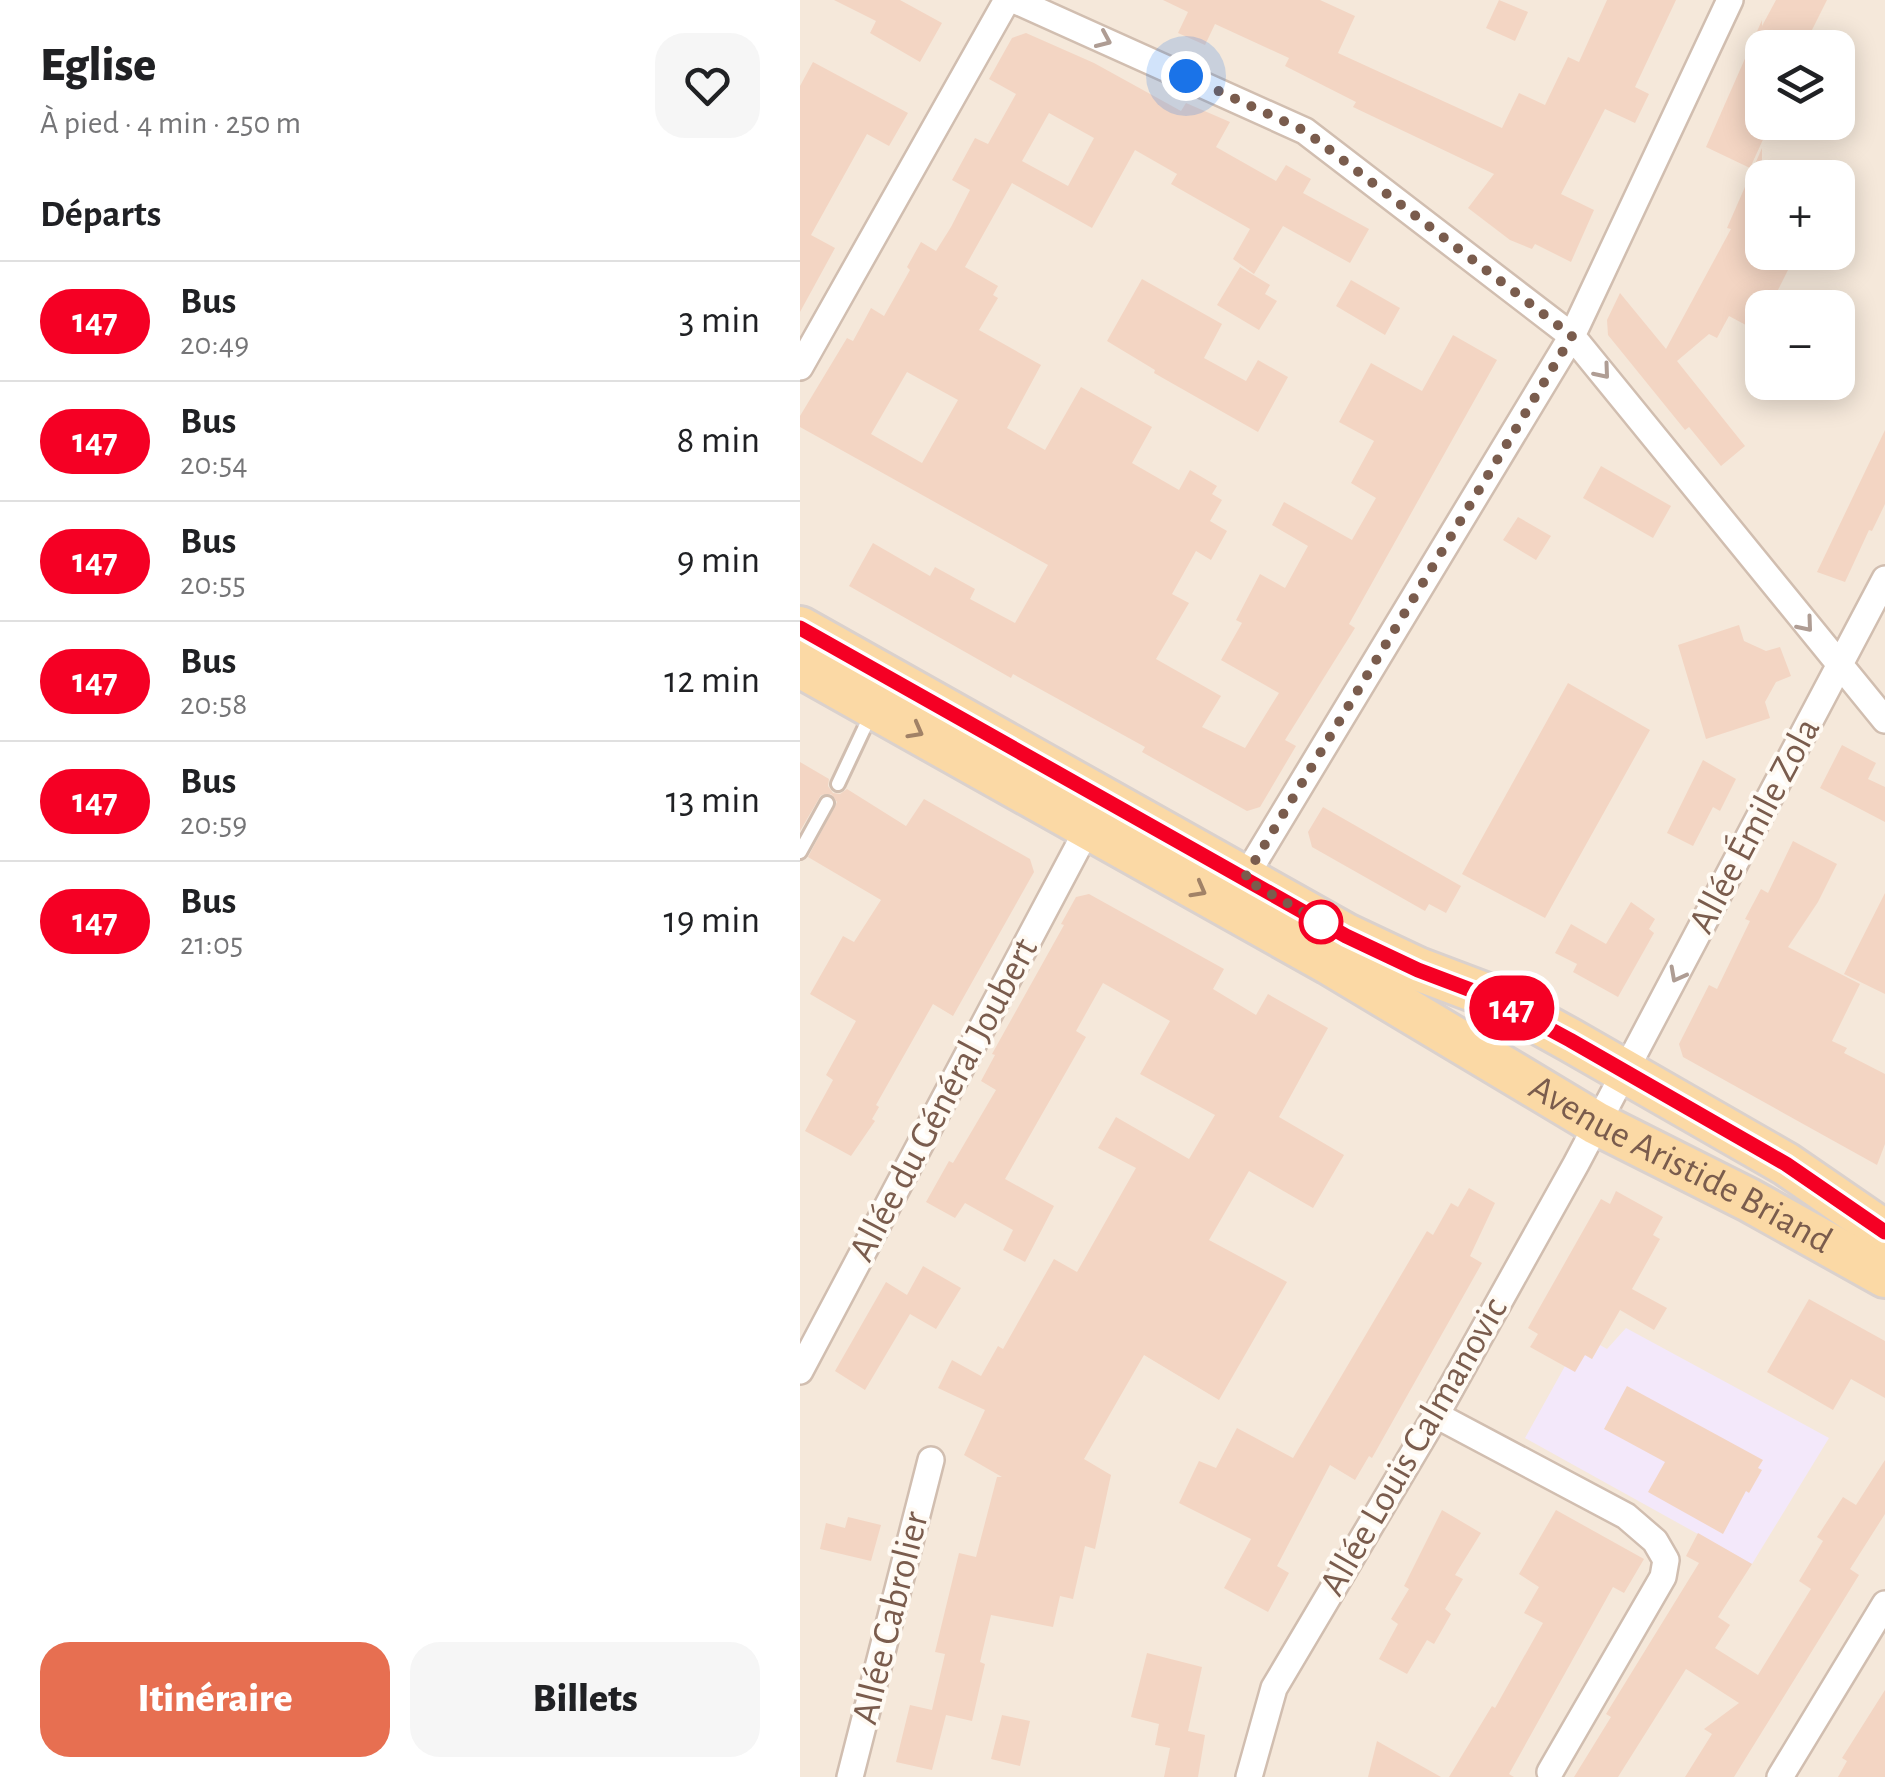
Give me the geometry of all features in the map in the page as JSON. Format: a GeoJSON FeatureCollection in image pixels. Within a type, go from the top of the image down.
{"type":"FeatureCollection","features":[{"type":"Feature","properties":{"kind":"main road","name":"Avenue Aristide Briand"},"geometry":{"type":"LineString","coordinates":[[800,628],[1346,936],[1418,970],[1492,998],[1625,1072],[1786,1164],[1885,1232]]}},
{"type":"Feature","properties":{"kind":"main road","name":"Avenue Aristide Briand"},"geometry":{"type":"LineString","coordinates":[[800,666],[1328,963],[1596,1122],[1749,1200],[1885,1276]]}},
{"type":"Feature","properties":{"kind":"street"},"geometry":{"type":"LineString","coordinates":[[800,367],[1007,0]]}},
{"type":"Feature","properties":{"kind":"street"},"geometry":{"type":"LineString","coordinates":[[1014,0],[1305,131],[1572,336],[1885,720]]}},
{"type":"Feature","properties":{"kind":"street"},"geometry":{"type":"LineString","coordinates":[[1244,879],[1572,336],[1730,0]]}},
{"type":"Feature","properties":{"kind":"street","name":"Allée Émile Zola"},"geometry":{"type":"LineString","coordinates":[[1596,1122],[1885,579]]}},
{"type":"Feature","properties":{"kind":"street","name":"Allée du Général Joubert"},"geometry":{"type":"LineString","coordinates":[[800,1371],[1088,828]]}},
{"type":"Feature","properties":{"kind":"street","name":"Allée Louis Calmanovic"},"geometry":{"type":"LineString","coordinates":[[1249,1777],[1274,1688],[1436,1415],[1596,1122]]}},
{"type":"Feature","properties":{"kind":"street"},"geometry":{"type":"LineString","coordinates":[[1436,1415],[1626,1516],[1655,1541],[1666,1560],[1663,1578],[1550,1772]]}},
{"type":"Feature","properties":{"kind":"street","name":"Allée Cabrolier"},"geometry":{"type":"LineString","coordinates":[[850,1777],[931,1460]]}},
{"type":"Feature","properties":{"kind":"street"},"geometry":{"type":"LineString","coordinates":[[1780,1777],[1885,1604]]}},
{"type":"Feature","properties":{"kind":"lane"},"geometry":{"type":"LineString","coordinates":[[838,784],[874,708]]}},
{"type":"Feature","properties":{"kind":"lane"},"geometry":{"type":"LineString","coordinates":[[800,852],[827,803]]}},
{"type":"Feature","properties":{"kind":"shaded area"},"geometry":{"type":"Polygon","coordinates":[[[800,0],[1885,0],[1885,1777],[800,1777],[800,0]]]}},
{"type":"Feature","properties":{"kind":"shaded area"},"geometry":{"type":"Polygon","coordinates":[[[1626,1328],[1829,1438],[1752,1564],[1525,1438],[1565,1366],[1585,1355],[1592,1359],[1600,1345],[1607,1349],[1626,1328]]]}},
{"type":"Feature","properties":{"kind":"building"},"geometry":{"type":"Polygon","coordinates":[[[834,0],[900,0],[942,23],[920,62],[870,33],[876,21],[834,0]]]}},
{"type":"Feature","properties":{"kind":"building"},"geometry":{"type":"Polygon","coordinates":[[[1163,0],[1320,0],[1355,16],[1338,53],[1502,128],[1519,93],[1545,105],[1568,57],[1579,62],[1607,0],[1676,0],[1635,87],[1649,94],[1635,123],[1605,109],[1561,194],[1594,210],[1571,262],[1535,244],[1532,249],[1510,240],[1468,208],[1494,174],[1353,107],[1356,102],[1285,66],[1289,58],[1215,24],[1205,45],[1178,33],[1188,12],[1163,0]]]}},
{"type":"Feature","properties":{"kind":"building"},"geometry":{"type":"Polygon","coordinates":[[[1499,0],[1528,12],[1515,41],[1486,28],[1499,0]]]}},
{"type":"Feature","properties":{"kind":"building"},"geometry":{"type":"Polygon","coordinates":[[[1776,0],[1827,0],[1812,30],[1758,30],[1762,20],[1762,26],[1776,0]]]}},
{"type":"Feature","properties":{"kind":"building"},"geometry":{"type":"Polygon","coordinates":[[[1026,33],[1094,63],[1181,111],[1186,103],[1230,122],[1216,147],[1276,181],[1286,165],[1311,179],[1303,193],[1369,229],[1350,263],[1283,226],[1254,274],[1233,259],[1250,229],[1171,184],[1177,174],[1135,150],[1092,228],[1012,183],[965,267],[998,286],[993,295],[998,298],[979,330],[1041,365],[1007,428],[1045,450],[1081,387],[1152,427],[1132,463],[1179,490],[1190,470],[1217,486],[1212,494],[1222,500],[1210,521],[1227,531],[1211,560],[1196,551],[1172,594],[1189,603],[1156,659],[1221,696],[1202,727],[1245,748],[1279,693],[1221,660],[1242,623],[1236,620],[1260,574],[1285,588],[1308,546],[1272,525],[1284,502],[1352,540],[1376,498],[1351,483],[1374,441],[1339,422],[1371,363],[1422,391],[1453,335],[1497,360],[1349,624],[1355,628],[1285,740],[1296,746],[1260,807],[1247,811],[1142,752],[1145,747],[1013,674],[1011,678],[849,586],[873,543],[930,576],[935,567],[975,589],[970,599],[1015,623],[1048,565],[800,427],[800,416],[847,338],[853,341],[871,308],[884,316],[921,242],[936,251],[951,227],[970,190],[952,180],[975,138],[988,144],[1016,94],[989,79],[1012,38],[1026,33]],[[1049,113],[1022,161],[1068,186],[1094,138],[1049,113]],[[907,372],[871,434],[922,463],[958,400],[907,372]]]}},
{"type":"Feature","properties":{"kind":"building"},"geometry":{"type":"Polygon","coordinates":[[[1745,59],[1745,140],[1763,140],[1754,160],[1745,160],[1745,166],[1706,147],[1745,59]]]}},
{"type":"Feature","properties":{"kind":"building"},"geometry":{"type":"Polygon","coordinates":[[[813,62],[908,113],[889,146],[867,134],[811,235],[835,248],[800,312],[800,86],[813,62]]]}},
{"type":"Feature","properties":{"kind":"building"},"geometry":{"type":"Polygon","coordinates":[[[1745,187],[1745,270],[1788,270],[1778,290],[1745,290],[1745,325],[1729,316],[1717,338],[1709,334],[1677,361],[1745,446],[1721,466],[1689,427],[1685,430],[1608,335],[1607,320],[1620,293],[1666,349],[1731,229],[1727,228],[1745,187]]]}},
{"type":"Feature","properties":{"kind":"building"},"geometry":{"type":"Polygon","coordinates":[[[1240,267],[1270,285],[1265,294],[1277,301],[1259,330],[1217,305],[1240,267]]]}},
{"type":"Feature","properties":{"kind":"building"},"geometry":{"type":"Polygon","coordinates":[[[1142,279],[1222,324],[1204,358],[1246,381],[1258,360],[1288,377],[1258,432],[1154,373],[1155,370],[1107,341],[1142,279]]]}},
{"type":"Feature","properties":{"kind":"building"},"geometry":{"type":"Polygon","coordinates":[[[1351,280],[1400,308],[1385,335],[1336,306],[1351,280]]]}},
{"type":"Feature","properties":{"kind":"building"},"geometry":{"type":"Polygon","coordinates":[[[1885,430],[1885,504],[1845,582],[1817,572],[1885,430]]]}},
{"type":"Feature","properties":{"kind":"building"},"geometry":{"type":"Polygon","coordinates":[[[1601,466],[1671,506],[1653,538],[1583,498],[1601,466]]]}},
{"type":"Feature","properties":{"kind":"building"},"geometry":{"type":"Polygon","coordinates":[[[1518,517],[1551,536],[1536,560],[1503,540],[1518,517]]]}},
{"type":"Feature","properties":{"kind":"building"},"geometry":{"type":"Polygon","coordinates":[[[1739,625],[1744,641],[1766,651],[1780,647],[1791,676],[1776,682],[1765,702],[1770,718],[1706,739],[1678,645],[1739,625]]]}},
{"type":"Feature","properties":{"kind":"building"},"geometry":{"type":"Polygon","coordinates":[[[1568,683],[1650,730],[1545,918],[1462,874],[1568,683]]]}},
{"type":"Feature","properties":{"kind":"building"},"geometry":{"type":"Polygon","coordinates":[[[1842,745],[1876,763],[1868,779],[1885,787],[1885,822],[1820,788],[1842,745]]]}},
{"type":"Feature","properties":{"kind":"building"},"geometry":{"type":"Polygon","coordinates":[[[1703,760],[1736,779],[1720,811],[1713,807],[1693,846],[1667,833],[1703,760]]]}},
{"type":"Feature","properties":{"kind":"building"},"geometry":{"type":"Polygon","coordinates":[[[800,762],[829,779],[833,793],[847,789],[906,826],[924,799],[1030,859],[1034,872],[953,1016],[933,1004],[876,1105],[879,1107],[872,1119],[875,1121],[851,1156],[805,1131],[833,1080],[826,1075],[856,1021],[810,994],[843,936],[854,942],[881,900],[808,857],[837,802],[831,794],[821,795],[800,831],[800,762]]]}},
{"type":"Feature","properties":{"kind":"building"},"geometry":{"type":"Polygon","coordinates":[[[1323,807],[1461,886],[1446,913],[1429,904],[1425,911],[1312,847],[1308,832],[1323,807]]]}},
{"type":"Feature","properties":{"kind":"building"},"geometry":{"type":"Polygon","coordinates":[[[1793,841],[1837,864],[1788,947],[1860,984],[1832,1041],[1847,1048],[1844,1053],[1885,1074],[1885,1144],[1877,1165],[1683,1057],[1679,1044],[1709,985],[1717,989],[1750,921],[1745,919],[1761,889],[1768,893],[1793,841]]]}},
{"type":"Feature","properties":{"kind":"building"},"geometry":{"type":"Polygon","coordinates":[[[1885,893],[1885,994],[1844,974],[1885,893]]]}},
{"type":"Feature","properties":{"kind":"building"},"geometry":{"type":"Polygon","coordinates":[[[1089,894],[1224,969],[1213,989],[1256,1015],[1268,994],[1328,1028],[1279,1117],[1344,1155],[1313,1208],[1249,1171],[1209,1240],[1287,1282],[1219,1400],[1144,1355],[1084,1459],[1111,1475],[1095,1549],[1085,1546],[1073,1599],[1060,1596],[1053,1627],[991,1615],[972,1721],[946,1715],[932,1770],[896,1762],[910,1705],[932,1710],[945,1654],[935,1652],[959,1553],[976,1557],[997,1477],[1002,1477],[964,1455],[985,1410],[938,1388],[952,1360],[981,1376],[998,1346],[1003,1349],[1054,1259],[1077,1272],[1136,1168],[1098,1148],[1116,1117],[1189,1159],[1215,1115],[1140,1074],[1170,1021],[1103,983],[1076,1031],[1086,1037],[1005,1179],[1054,1206],[1025,1262],[1003,1250],[1013,1230],[965,1203],[955,1218],[926,1202],[996,1090],[981,1081],[995,1055],[992,1054],[1076,897],[1089,894]]]}},
{"type":"Feature","properties":{"kind":"building"},"geometry":{"type":"Polygon","coordinates":[[[1631,902],[1655,919],[1649,929],[1654,933],[1618,997],[1573,972],[1577,964],[1555,953],[1571,924],[1606,944],[1631,902]]]}},
{"type":"Feature","properties":{"kind":"building"},"geometry":{"type":"Polygon","coordinates":[[[1469,1188],[1495,1203],[1470,1256],[1482,1263],[1372,1458],[1369,1456],[1355,1480],[1330,1465],[1277,1566],[1289,1573],[1268,1612],[1224,1588],[1251,1539],[1179,1503],[1199,1461],[1216,1468],[1237,1428],[1293,1458],[1427,1231],[1433,1235],[1451,1203],[1458,1207],[1469,1188]]]}},
{"type":"Feature","properties":{"kind":"building"},"geometry":{"type":"Polygon","coordinates":[[[1616,1191],[1663,1217],[1653,1235],[1660,1239],[1632,1289],[1667,1308],[1654,1330],[1620,1310],[1592,1359],[1585,1355],[1575,1372],[1530,1347],[1538,1334],[1528,1328],[1601,1199],[1610,1204],[1616,1191]]]}},
{"type":"Feature","properties":{"kind":"building"},"geometry":{"type":"Polygon","coordinates":[[[923,1266],[961,1288],[936,1329],[910,1314],[865,1390],[835,1371],[886,1282],[907,1295],[923,1266]]]}},
{"type":"Feature","properties":{"kind":"building"},"geometry":{"type":"Polygon","coordinates":[[[1809,1299],[1885,1341],[1885,1398],[1851,1379],[1833,1410],[1767,1372],[1809,1299]]]}},
{"type":"Feature","properties":{"kind":"building"},"geometry":{"type":"Polygon","coordinates":[[[1627,1386],[1763,1460],[1758,1468],[1762,1470],[1723,1534],[1648,1492],[1665,1462],[1604,1429],[1627,1386]]]}},
{"type":"Feature","properties":{"kind":"building"},"geometry":{"type":"Polygon","coordinates":[[[1885,1460],[1885,1514],[1850,1569],[1859,1575],[1734,1777],[1685,1777],[1712,1734],[1704,1729],[1739,1703],[1686,1669],[1618,1777],[1574,1777],[1611,1717],[1606,1714],[1699,1563],[1686,1556],[1698,1533],[1752,1564],[1718,1617],[1730,1625],[1715,1648],[1758,1675],[1811,1589],[1799,1581],[1823,1541],[1817,1537],[1843,1497],[1856,1505],[1885,1460]]]}},
{"type":"Feature","properties":{"kind":"building"},"geometry":{"type":"Polygon","coordinates":[[[1442,1510],[1481,1533],[1455,1575],[1463,1579],[1445,1609],[1451,1614],[1434,1644],[1427,1640],[1407,1674],[1379,1659],[1398,1624],[1391,1619],[1409,1589],[1404,1586],[1442,1510]]]}},
{"type":"Feature","properties":{"kind":"building"},"geometry":{"type":"Polygon","coordinates":[[[1556,1510],[1644,1559],[1624,1593],[1613,1587],[1509,1774],[1514,1777],[1449,1777],[1492,1706],[1495,1708],[1543,1623],[1524,1613],[1539,1587],[1519,1574],[1556,1510]]]}},
{"type":"Feature","properties":{"kind":"building"},"geometry":{"type":"Polygon","coordinates":[[[848,1517],[881,1525],[871,1561],[820,1549],[826,1523],[845,1528],[848,1517]]]}},
{"type":"Feature","properties":{"kind":"building"},"geometry":{"type":"Polygon","coordinates":[[[1147,1653],[1202,1667],[1188,1731],[1205,1735],[1198,1777],[1164,1777],[1170,1748],[1155,1745],[1159,1724],[1131,1717],[1147,1653]]]}},
{"type":"Feature","properties":{"kind":"building"},"geometry":{"type":"Polygon","coordinates":[[[1885,1690],[1885,1777],[1838,1777],[1847,1761],[1842,1758],[1885,1690]]]}},
{"type":"Feature","properties":{"kind":"building"},"geometry":{"type":"Polygon","coordinates":[[[1002,1715],[1030,1721],[1020,1766],[991,1759],[1002,1715]]]}},
{"type":"Feature","properties":{"kind":"building"},"geometry":{"type":"Polygon","coordinates":[[[1377,1741],[1441,1777],[1368,1777],[1377,1741]]]}},
{"type":"Feature","properties":{"kind":"bus line","name":"147"},"geometry":{"type":"LineString","coordinates":[[800,628],[1346,936],[1418,970],[1492,998],[1570,1040],[1786,1164],[1885,1232]]}},
{"type":"Feature","properties":{"kind":"route"},"geometry":{"type":"LineString","coordinates":[[1186,76],[1305,131],[1572,336],[1244,879],[1321,922]]}}]}
